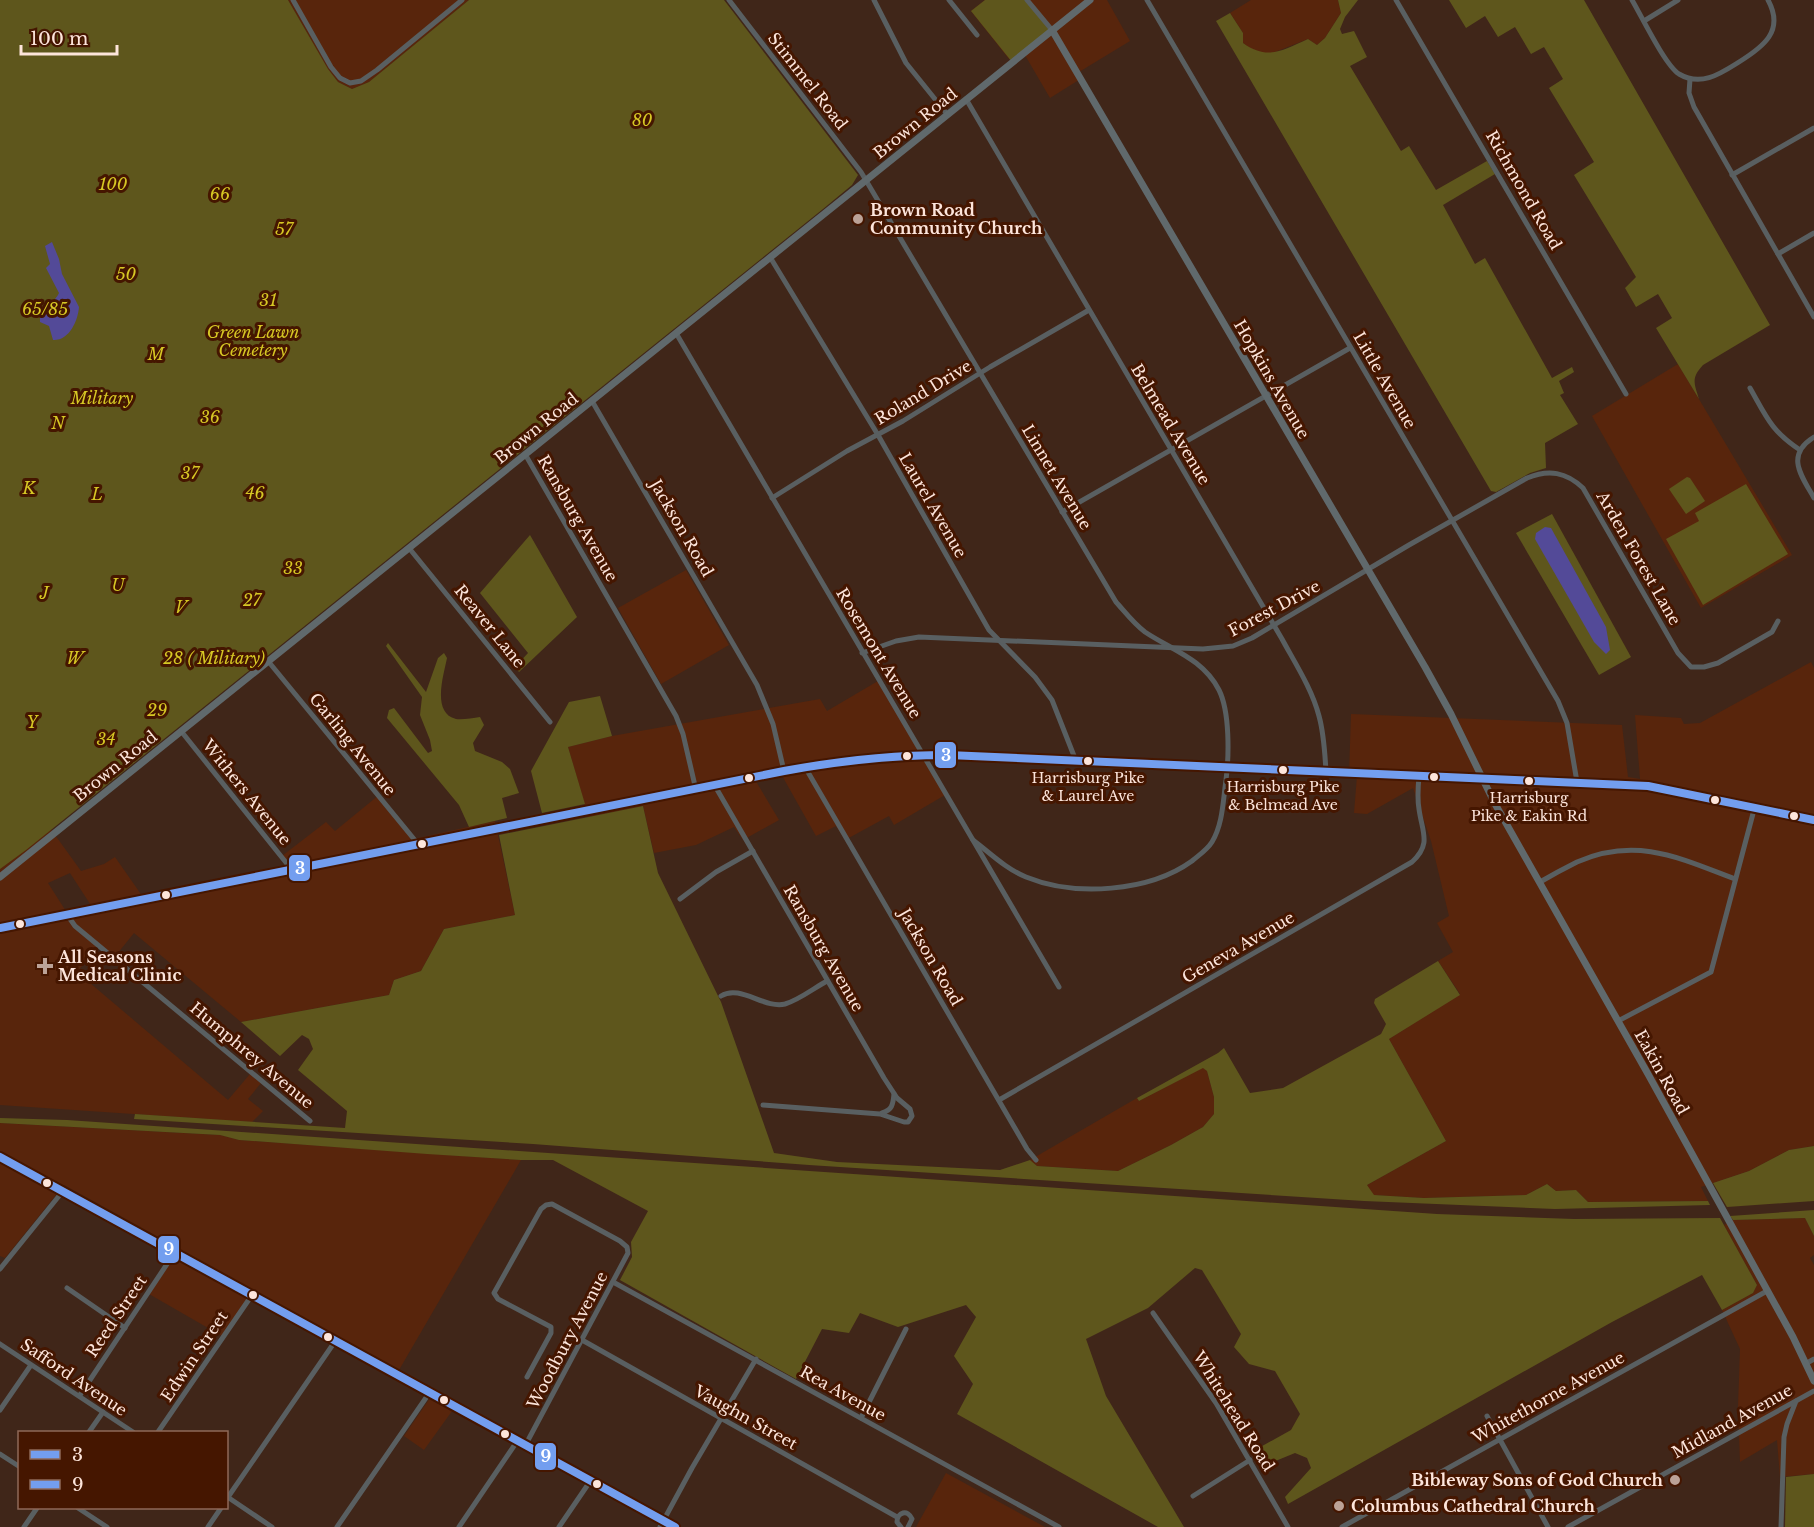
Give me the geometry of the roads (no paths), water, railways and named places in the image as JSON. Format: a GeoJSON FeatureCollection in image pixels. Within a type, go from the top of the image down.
{"type":"FeatureCollection","features":[{"type":"Feature","properties":{"kind":"main road"},"geometry":{"type":"LineString","coordinates":[[0,928],[805,767],[923,755],[1577,782],[1662,788],[1814,820]]}},
{"type":"Feature","properties":{"kind":"street"},"geometry":{"type":"LineString","coordinates":[[293,0],[331,67],[340,78],[350,82],[361,81],[377,70],[462,0]]}},
{"type":"Feature","properties":{"kind":"street","name":"Stimmel Road"},"geometry":{"type":"LineString","coordinates":[[729,0],[866,180]]}},
{"type":"Feature","properties":{"kind":"street"},"geometry":{"type":"LineString","coordinates":[[874,0],[906,63],[948,114]]}},
{"type":"Feature","properties":{"kind":"street"},"geometry":{"type":"LineString","coordinates":[[949,0],[977,35]]}},
{"type":"Feature","properties":{"kind":"street","name":"Hopkins Avenue"},"geometry":{"type":"LineString","coordinates":[[1027,0],[1052,30],[1266,395],[1451,714],[1483,778]]}},
{"type":"Feature","properties":{"kind":"street","name":"Brown Road"},"geometry":{"type":"LineString","coordinates":[[0,877],[1090,0]]}},
{"type":"Feature","properties":{"kind":"street","name":"Little Avenue"},"geometry":{"type":"LineString","coordinates":[[1148,0],[1558,701],[1567,723],[1577,782]]}},
{"type":"Feature","properties":{"kind":"street","name":"Richmond Road"},"geometry":{"type":"LineString","coordinates":[[1396,0],[1626,394]]}},
{"type":"Feature","properties":{"kind":"street"},"geometry":{"type":"LineString","coordinates":[[1632,0],[1668,62],[1677,73],[1690,79],[1705,80],[1719,75],[1763,46],[1772,32],[1774,22],[1768,0]]}},
{"type":"Feature","properties":{"kind":"street"},"geometry":{"type":"LineString","coordinates":[[1644,21],[1678,0]]}},
{"type":"Feature","properties":{"kind":"street"},"geometry":{"type":"LineString","coordinates":[[1690,79],[1689,93],[1694,107],[1814,317]]}},
{"type":"Feature","properties":{"kind":"street","name":"Belmead Avenue"},"geometry":{"type":"LineString","coordinates":[[966,99],[1274,626],[1308,689],[1323,731],[1326,772]]}},
{"type":"Feature","properties":{"kind":"street"},"geometry":{"type":"LineString","coordinates":[[1732,175],[1814,128]]}},
{"type":"Feature","properties":{"kind":"street","name":"Linnet Avenue"},"geometry":{"type":"LineString","coordinates":[[866,180],[1116,602],[1143,631],[1171,646],[1205,670],[1221,693],[1226,711],[1228,767],[1221,816],[1212,842],[1201,854],[1179,870],[1156,880],[1107,888],[1044,883],[1023,876],[973,840]]}},
{"type":"Feature","properties":{"kind":"street"},"geometry":{"type":"LineString","coordinates":[[1778,254],[1814,233]]}},
{"type":"Feature","properties":{"kind":"street","name":"Laurel Avenue"},"geometry":{"type":"LineString","coordinates":[[771,256],[878,435],[989,630],[1035,677],[1052,700],[1076,761]]}},
{"type":"Feature","properties":{"kind":"street","name":"Roland Drive"},"geometry":{"type":"LineString","coordinates":[[772,498],[980,372],[1089,310]]}},
{"type":"Feature","properties":{"kind":"street","name":"Rosemont Avenue"},"geometry":{"type":"LineString","coordinates":[[676,333],[1059,987]]}},
{"type":"Feature","properties":{"kind":"street"},"geometry":{"type":"LineString","coordinates":[[1062,512],[1350,348]]}},
{"type":"Feature","properties":{"kind":"street"},"geometry":{"type":"LineString","coordinates":[[1750,388],[1775,431],[1800,450]]}},
{"type":"Feature","properties":{"kind":"street","name":"Jackson Road"},"geometry":{"type":"LineString","coordinates":[[592,400],[757,685],[773,724],[784,771]]}},
{"type":"Feature","properties":{"kind":"street"},"geometry":{"type":"LineString","coordinates":[[1814,437],[1803,444],[1798,458],[1799,471],[1814,498]]}},
{"type":"Feature","properties":{"kind":"street","name":"Ransburg Avenue"},"geometry":{"type":"LineString","coordinates":[[525,454],[676,716],[683,734],[696,790]]}},
{"type":"Feature","properties":{"kind":"street","name":"Forest Drive"},"geometry":{"type":"LineString","coordinates":[[862,653],[896,640],[919,637],[1203,649],[1233,646],[1274,626],[1527,478],[1544,473],[1561,474]]}},
{"type":"Feature","properties":{"kind":"street","name":"Arden Forest Lane"},"geometry":{"type":"LineString","coordinates":[[1561,474],[1576,482],[1588,495],[1688,665]]}},
{"type":"Feature","properties":{"kind":"street","name":"Reaver Lane"},"geometry":{"type":"LineString","coordinates":[[409,548],[550,722]]}},
{"type":"Feature","properties":{"kind":"street"},"geometry":{"type":"LineString","coordinates":[[1687,674],[1688,665],[1704,668],[1718,663],[1772,632],[1778,621]]}},
{"type":"Feature","properties":{"kind":"street","name":"Garling Avenue"},"geometry":{"type":"LineString","coordinates":[[268,661],[418,844]]}},
{"type":"Feature","properties":{"kind":"street","name":"Withers Avenue"},"geometry":{"type":"LineString","coordinates":[[181,731],[292,870]]}},
{"type":"Feature","properties":{"kind":"street","name":"Jackson Road"},"geometry":{"type":"LineString","coordinates":[[805,767],[1027,1149],[1036,1160]]}},
{"type":"Feature","properties":{"kind":"street","name":"Geneva Avenue"},"geometry":{"type":"LineString","coordinates":[[999,1100],[1412,862],[1420,854],[1425,843],[1419,808],[1419,776]]}},
{"type":"Feature","properties":{"kind":"street","name":"Eakin Road"},"geometry":{"type":"LineString","coordinates":[[1483,778],[1807,1363],[1814,1381]]}},
{"type":"Feature","properties":{"kind":"street","name":"Ransburg Avenue"},"geometry":{"type":"LineString","coordinates":[[715,786],[894,1094],[912,1112],[911,1119],[904,1122],[880,1114]]}},
{"type":"Feature","properties":{"kind":"street"},"geometry":{"type":"LineString","coordinates":[[1618,1021],[1711,972],[1755,806]]}},
{"type":"Feature","properties":{"kind":"street"},"geometry":{"type":"LineString","coordinates":[[1540,882],[1578,862],[1608,852],[1626,849],[1667,854],[1735,879]]}},
{"type":"Feature","properties":{"kind":"street"},"geometry":{"type":"LineString","coordinates":[[680,899],[716,872],[753,851]]}},
{"type":"Feature","properties":{"kind":"street","name":"Humphrey Avenue"},"geometry":{"type":"LineString","coordinates":[[68,916],[75,926],[310,1121]]}},
{"type":"Feature","properties":{"kind":"street"},"geometry":{"type":"LineString","coordinates":[[721,996],[725,993],[743,994],[769,1004],[784,1004],[827,981]]}},
{"type":"Feature","properties":{"kind":"street"},"geometry":{"type":"LineString","coordinates":[[763,1105],[880,1114],[889,1111],[893,1104],[894,1094]]}},
{"type":"Feature","properties":{"kind":"street"},"geometry":{"type":"LineString","coordinates":[[0,1157],[591,1480],[662,1524],[675,1527]]}},
{"type":"Feature","properties":{"kind":"street"},"geometry":{"type":"LineString","coordinates":[[0,1269],[63,1191]]}},
{"type":"Feature","properties":{"kind":"street","name":"Woodbury Avenue"},"geometry":{"type":"LineString","coordinates":[[526,1444],[628,1253],[627,1247],[620,1241],[557,1206],[543,1206],[495,1290],[494,1296],[551,1328],[527,1377]]}},
{"type":"Feature","properties":{"kind":"street","name":"Reed Street"},"geometry":{"type":"LineString","coordinates":[[80,1395],[175,1252]]}},
{"type":"Feature","properties":{"kind":"street","name":"Rea Avenue"},"geometry":{"type":"LineString","coordinates":[[613,1282],[1059,1527]]}},
{"type":"Feature","properties":{"kind":"street"},"geometry":{"type":"LineString","coordinates":[[67,1288],[124,1328]]}},
{"type":"Feature","properties":{"kind":"street","name":"Whitethorne Avenue"},"geometry":{"type":"LineString","coordinates":[[1342,1527],[1767,1292]]}},
{"type":"Feature","properties":{"kind":"street","name":"Edwin Street"},"geometry":{"type":"LineString","coordinates":[[159,1431],[252,1295]]}},
{"type":"Feature","properties":{"kind":"street","name":"Whitehead Road"},"geometry":{"type":"LineString","coordinates":[[1153,1313],[1216,1403],[1288,1527]]}},
{"type":"Feature","properties":{"kind":"street"},"geometry":{"type":"LineString","coordinates":[[861,1418],[906,1329]]}},
{"type":"Feature","properties":{"kind":"street"},"geometry":{"type":"LineString","coordinates":[[228,1497],[336,1340]]}},
{"type":"Feature","properties":{"kind":"street","name":"Vaughn Street"},"geometry":{"type":"LineString","coordinates":[[582,1340],[897,1517],[903,1513],[910,1515],[912,1522],[908,1527]]}},
{"type":"Feature","properties":{"kind":"street","name":"Safford Avenue"},"geometry":{"type":"LineString","coordinates":[[0,1344],[132,1431]]}},
{"type":"Feature","properties":{"kind":"street"},"geometry":{"type":"LineString","coordinates":[[662,1524],[756,1359]]}},
{"type":"Feature","properties":{"kind":"street"},"geometry":{"type":"LineString","coordinates":[[1807,1363],[1814,1359]]}},
{"type":"Feature","properties":{"kind":"street"},"geometry":{"type":"LineString","coordinates":[[0,1410],[32,1365]]}},
{"type":"Feature","properties":{"kind":"street","name":"Midland Avenue"},"geometry":{"type":"LineString","coordinates":[[1568,1527],[1814,1391]]}},
{"type":"Feature","properties":{"kind":"street"},"geometry":{"type":"LineString","coordinates":[[337,1527],[430,1392]]}},
{"type":"Feature","properties":{"kind":"street"},"geometry":{"type":"LineString","coordinates":[[1781,1527],[1784,1437],[1797,1401]]}},
{"type":"Feature","properties":{"kind":"street"},"geometry":{"type":"LineString","coordinates":[[90,1431],[103,1412]]}},
{"type":"Feature","properties":{"kind":"street"},"geometry":{"type":"LineString","coordinates":[[1487,1416],[1548,1527]]}},
{"type":"Feature","properties":{"kind":"street"},"geometry":{"type":"LineString","coordinates":[[459,1527],[518,1440]]}},
{"type":"Feature","properties":{"kind":"street"},"geometry":{"type":"LineString","coordinates":[[0,1454],[18,1466]]}},
{"type":"Feature","properties":{"kind":"street"},"geometry":{"type":"LineString","coordinates":[[1193,1496],[1250,1460]]}},
{"type":"Feature","properties":{"kind":"street"},"geometry":{"type":"LineString","coordinates":[[560,1527],[591,1480]]}},
{"type":"Feature","properties":{"kind":"street"},"geometry":{"type":"LineString","coordinates":[[228,1499],[272,1527]]}},
{"type":"Feature","properties":{"kind":"street"},"geometry":{"type":"LineString","coordinates":[[24,1527],[36,1509]]}},
{"type":"Feature","properties":{"kind":"street"},"geometry":{"type":"LineString","coordinates":[[80,1509],[107,1527]]}},
{"type":"Feature","properties":{"kind":"street"},"geometry":{"type":"LineString","coordinates":[[208,1527],[220,1509]]}},
{"type":"Feature","properties":{"kind":"street"},"geometry":{"type":"LineString","coordinates":[[897,1517],[897,1522],[901,1527]]}},
{"type":"Feature","properties":{"kind":"place","name":"Brown Road Community Church"},"geometry":{"type":"Point","coordinates":[858,219]}},
{"type":"Feature","properties":{"kind":"place","name":"Harrisburg Pike & Laurel Ave"},"geometry":{"type":"Point","coordinates":[1088,761]}},
{"type":"Feature","properties":{"kind":"place","name":"Harrisburg Pike & Belmead Ave"},"geometry":{"type":"Point","coordinates":[1283,770]}},
{"type":"Feature","properties":{"kind":"place","name":"Harrisburg Pike & Eakin Rd"},"geometry":{"type":"Point","coordinates":[1529,781]}},
{"type":"Feature","properties":{"kind":"place","name":"All Seasons Medical Clinic"},"geometry":{"type":"Point","coordinates":[45,966]}},
{"type":"Feature","properties":{"kind":"place","name":"Bibleway Sons of God Church"},"geometry":{"type":"Point","coordinates":[1675,1480]}},
{"type":"Feature","properties":{"kind":"place","name":"Columbus Cathedral Church"},"geometry":{"type":"Point","coordinates":[1339,1506]}},
{"type":"Feature","properties":{"kind":"park label","name":"80"},"geometry":{"type":"Point","coordinates":[642,120]}},
{"type":"Feature","properties":{"kind":"park label","name":"100"},"geometry":{"type":"Point","coordinates":[113,184]}},
{"type":"Feature","properties":{"kind":"park label","name":"66"},"geometry":{"type":"Point","coordinates":[220,194]}},
{"type":"Feature","properties":{"kind":"park label","name":"57"},"geometry":{"type":"Point","coordinates":[284,229]}},
{"type":"Feature","properties":{"kind":"park label","name":"50"},"geometry":{"type":"Point","coordinates":[126,274]}},
{"type":"Feature","properties":{"kind":"park label","name":"31"},"geometry":{"type":"Point","coordinates":[268,300]}},
{"type":"Feature","properties":{"kind":"park label","name":"65/85"},"geometry":{"type":"Point","coordinates":[45,309]}},
{"type":"Feature","properties":{"kind":"park label","name":"Green Lawn Cemetery"},"geometry":{"type":"Point","coordinates":[253,341]}},
{"type":"Feature","properties":{"kind":"park label","name":"M"},"geometry":{"type":"Point","coordinates":[156,354]}},
{"type":"Feature","properties":{"kind":"park label","name":"Military"},"geometry":{"type":"Point","coordinates":[102,398]}},
{"type":"Feature","properties":{"kind":"park label","name":"36"},"geometry":{"type":"Point","coordinates":[210,417]}},
{"type":"Feature","properties":{"kind":"park label","name":"N"},"geometry":{"type":"Point","coordinates":[58,423]}},
{"type":"Feature","properties":{"kind":"park label","name":"37"},"geometry":{"type":"Point","coordinates":[190,473]}},
{"type":"Feature","properties":{"kind":"park label","name":"K"},"geometry":{"type":"Point","coordinates":[29,488]}},
{"type":"Feature","properties":{"kind":"park label","name":"46"},"geometry":{"type":"Point","coordinates":[255,493]}},
{"type":"Feature","properties":{"kind":"park label","name":"L"},"geometry":{"type":"Point","coordinates":[97,494]}},
{"type":"Feature","properties":{"kind":"park label","name":"33"},"geometry":{"type":"Point","coordinates":[293,568]}},
{"type":"Feature","properties":{"kind":"park label","name":"U"},"geometry":{"type":"Point","coordinates":[118,585]}},
{"type":"Feature","properties":{"kind":"park label","name":"J"},"geometry":{"type":"Point","coordinates":[44,593]}},
{"type":"Feature","properties":{"kind":"park label","name":"27"},"geometry":{"type":"Point","coordinates":[252,600]}},
{"type":"Feature","properties":{"kind":"park label","name":"V"},"geometry":{"type":"Point","coordinates":[181,607]}},
{"type":"Feature","properties":{"kind":"park label","name":"W"},"geometry":{"type":"Point","coordinates":[75,658]}},
{"type":"Feature","properties":{"kind":"park label","name":"28 ( Military)"},"geometry":{"type":"Point","coordinates":[214,658]}},
{"type":"Feature","properties":{"kind":"park label","name":"29"},"geometry":{"type":"Point","coordinates":[157,710]}},
{"type":"Feature","properties":{"kind":"park label","name":"Y"},"geometry":{"type":"Point","coordinates":[32,722]}},
{"type":"Feature","properties":{"kind":"park label","name":"34"},"geometry":{"type":"Point","coordinates":[106,739]}}]}
